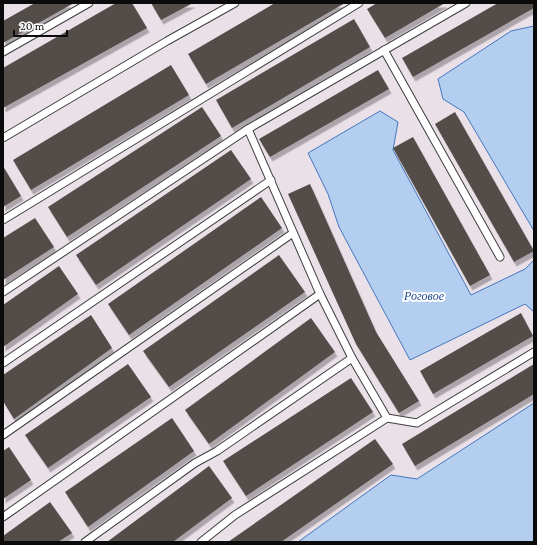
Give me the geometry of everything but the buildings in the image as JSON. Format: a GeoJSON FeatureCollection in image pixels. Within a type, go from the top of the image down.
{"type":"FeatureCollection","features":[{"type":"Feature","properties":{"kind":"lane"},"geometry":{"type":"LineString","coordinates":[[3,52],[90,3]]}},
{"type":"Feature","properties":{"kind":"lane"},"geometry":{"type":"LineString","coordinates":[[3,138],[167,41],[235,3]]}},
{"type":"Feature","properties":{"kind":"lane"},"geometry":{"type":"LineString","coordinates":[[3,220],[359,3]]}},
{"type":"Feature","properties":{"kind":"lane"},"geometry":{"type":"LineString","coordinates":[[3,292],[248,129],[466,3]]}},
{"type":"Feature","properties":{"kind":"lane"},"geometry":{"type":"LineString","coordinates":[[384,50],[500,257]]}},
{"type":"Feature","properties":{"kind":"lane"},"geometry":{"type":"LineString","coordinates":[[248,129],[320,294],[352,358],[387,418]]}},
{"type":"Feature","properties":{"kind":"lane"},"geometry":{"type":"LineString","coordinates":[[3,363],[271,180]]}},
{"type":"Feature","properties":{"kind":"lane"},"geometry":{"type":"LineString","coordinates":[[3,435],[294,233]]}},
{"type":"Feature","properties":{"kind":"lane"},"geometry":{"type":"LineString","coordinates":[[3,518],[320,294]]}},
{"type":"Feature","properties":{"kind":"lane"},"geometry":{"type":"LineString","coordinates":[[201,542],[235,515],[387,418],[417,423],[534,352]]}},
{"type":"Feature","properties":{"kind":"lane"},"geometry":{"type":"LineString","coordinates":[[85,542],[195,463],[217,451],[352,358]]}},
{"type":"Feature","properties":{"kind":"shaded area"},"geometry":{"type":"Polygon","coordinates":[[[534,3],[534,26],[511,31],[443,99],[464,112],[534,231],[534,260],[525,269],[471,295],[393,150],[398,122],[309,153],[328,194],[339,227],[410,360],[525,304],[534,312],[534,403],[417,479],[391,475],[298,542],[3,542],[3,4],[534,3]]]}},
{"type":"Feature","properties":{"kind":"water"},"geometry":{"type":"Polygon","coordinates":[[[534,26],[534,231],[464,112],[443,99],[438,79],[511,31],[534,26]]]}},
{"type":"Feature","properties":{"kind":"water","name":"Роговое"},"geometry":{"type":"Polygon","coordinates":[[[380,111],[398,122],[393,150],[471,295],[525,269],[534,260],[534,312],[525,304],[410,360],[339,227],[328,194],[308,153],[380,111]]]}},
{"type":"Feature","properties":{"kind":"water"},"geometry":{"type":"Polygon","coordinates":[[[534,403],[534,542],[298,542],[391,475],[417,479],[534,403]]]}}]}
